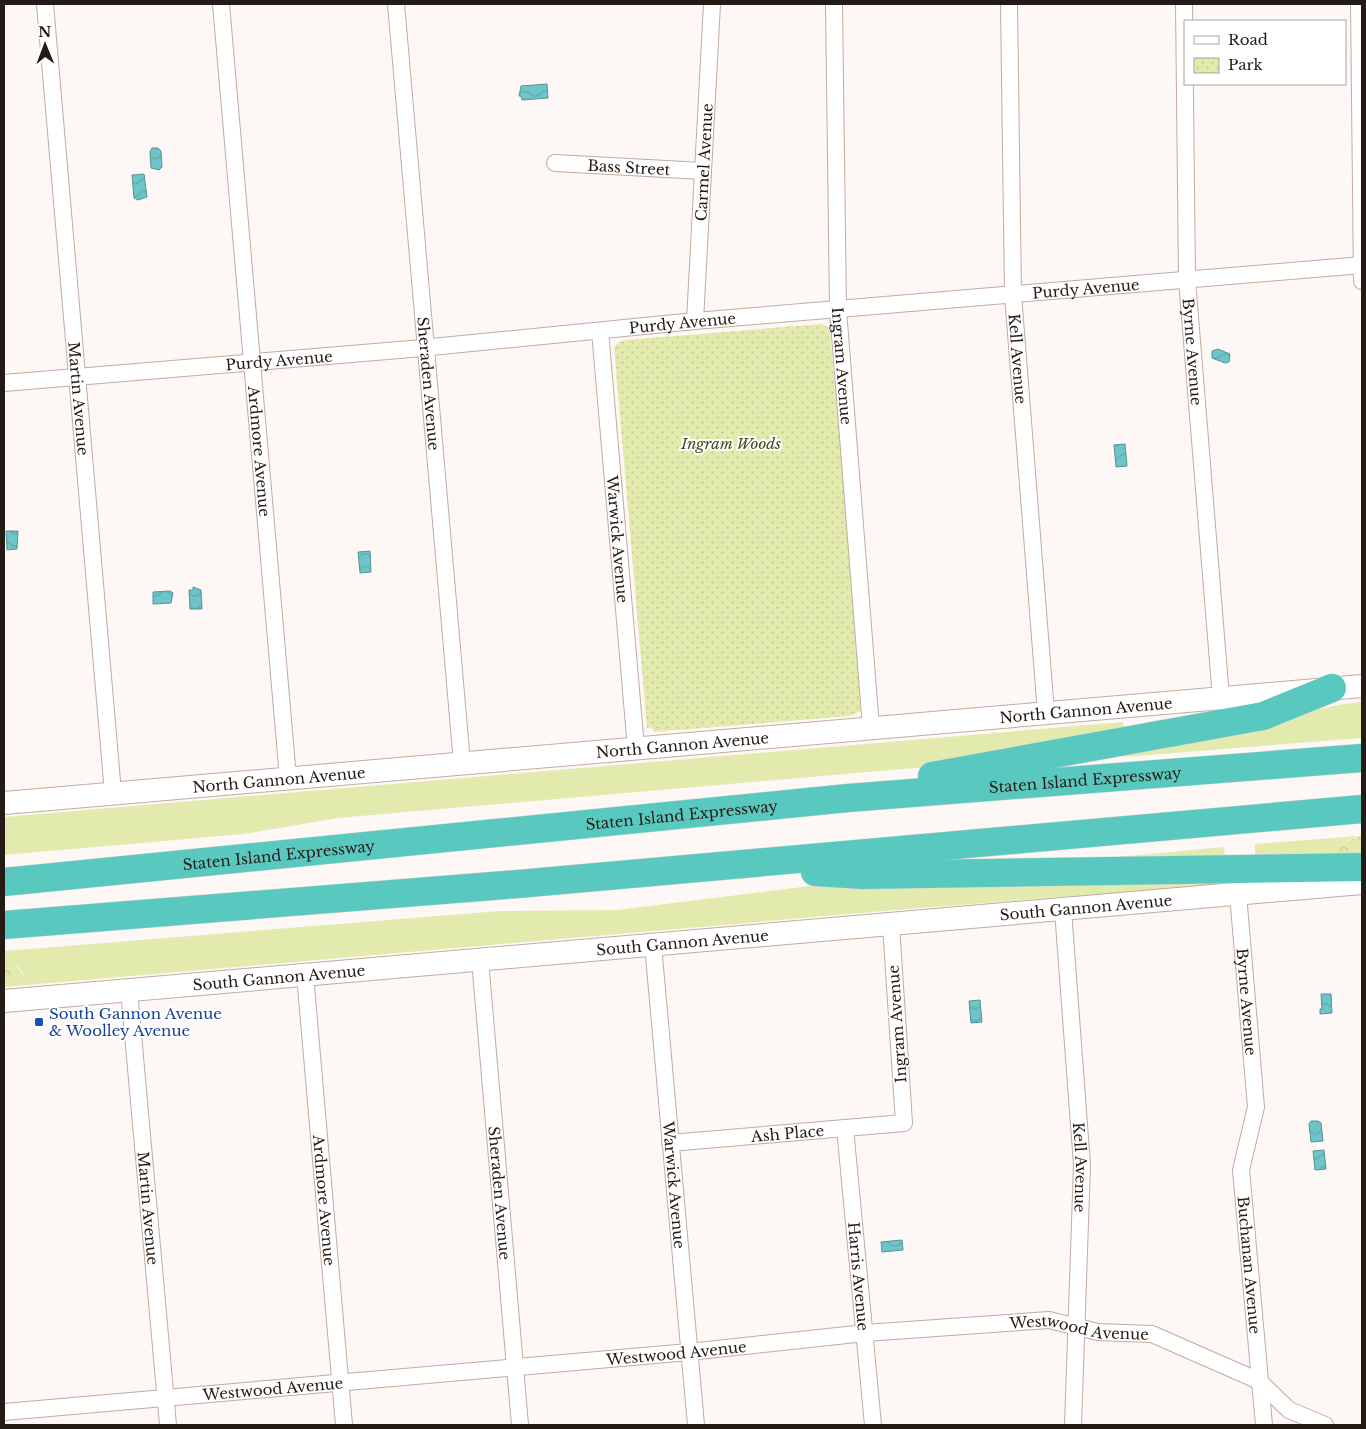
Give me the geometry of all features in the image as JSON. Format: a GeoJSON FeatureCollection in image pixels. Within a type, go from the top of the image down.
{"type":"FeatureCollection","features":[{"type":"Feature","properties":{"kind":"highway"},"geometry":{"type":"LineString","coordinates":[[848,798],[896,782],[1264,716],[1332,688]]}},
{"type":"Feature","properties":{"kind":"highway","name":"Staten Island Expressway"},"geometry":{"type":"LineString","coordinates":[[4,882],[848,798],[1362,758]]}},
{"type":"Feature","properties":{"kind":"highway"},"geometry":{"type":"LineString","coordinates":[[4,925],[706,868],[1362,808]]}},
{"type":"Feature","properties":{"kind":"highway"},"geometry":{"type":"LineString","coordinates":[[706,868],[863,874],[1362,866]]}},
{"type":"Feature","properties":{"kind":"main road","name":"North Gannon Avenue"},"geometry":{"type":"LineString","coordinates":[[4,803],[1362,686]]}},
{"type":"Feature","properties":{"kind":"main road","name":"South Gannon Avenue"},"geometry":{"type":"LineString","coordinates":[[4,1001],[1362,883]]}},
{"type":"Feature","properties":{"kind":"street","name":"Martin Avenue"},"geometry":{"type":"LineString","coordinates":[[45,4],[113,793]]}},
{"type":"Feature","properties":{"kind":"street","name":"Ardmore Avenue"},"geometry":{"type":"LineString","coordinates":[[221,4],[288,778]]}},
{"type":"Feature","properties":{"kind":"street","name":"Sheraden Avenue"},"geometry":{"type":"LineString","coordinates":[[396,4],[462,763]]}},
{"type":"Feature","properties":{"kind":"street","name":"Carmel Avenue"},"geometry":{"type":"LineString","coordinates":[[695,321],[712,4]]}},
{"type":"Feature","properties":{"kind":"street","name":"Ingram Avenue"},"geometry":{"type":"LineString","coordinates":[[834,4],[838,310],[871,728]]}},
{"type":"Feature","properties":{"kind":"street","name":"Kell Avenue"},"geometry":{"type":"LineString","coordinates":[[1009,4],[1013,295],[1046,713]]}},
{"type":"Feature","properties":{"kind":"street","name":"Byrne Avenue"},"geometry":{"type":"LineString","coordinates":[[1184,4],[1184,20]]}},
{"type":"Feature","properties":{"kind":"street"},"geometry":{"type":"LineString","coordinates":[[1359,4],[1362,271]]}},
{"type":"Feature","properties":{"kind":"street","name":"Byrne Avenue"},"geometry":{"type":"LineString","coordinates":[[1185,85],[1187,280],[1221,698]]}},
{"type":"Feature","properties":{"kind":"street","name":"Bass Street"},"geometry":{"type":"LineString","coordinates":[[555,163],[704,171]]}},
{"type":"Feature","properties":{"kind":"street","name":"Purdy Avenue"},"geometry":{"type":"LineString","coordinates":[[4,383],[426,347],[695,321],[1187,280],[1362,271]]}},
{"type":"Feature","properties":{"kind":"street","name":"Warwick Avenue"},"geometry":{"type":"LineString","coordinates":[[600,331],[636,748]]}},
{"type":"Feature","properties":{"kind":"street","name":"Byrne Avenue"},"geometry":{"type":"LineString","coordinates":[[1238,894],[1256,1107]]}},
{"type":"Feature","properties":{"kind":"street","name":"Kell Avenue"},"geometry":{"type":"LineString","coordinates":[[1063,910],[1082,1165],[1081,1251],[1075,1327],[1073,1425]]}},
{"type":"Feature","properties":{"kind":"street","name":"Ingram Avenue"},"geometry":{"type":"LineString","coordinates":[[891,925],[904,1123]]}},
{"type":"Feature","properties":{"kind":"street","name":"Warwick Avenue"},"geometry":{"type":"LineString","coordinates":[[653,945],[696,1425]]}},
{"type":"Feature","properties":{"kind":"street","name":"Sheraden Avenue"},"geometry":{"type":"LineString","coordinates":[[480,960],[520,1425]]}},
{"type":"Feature","properties":{"kind":"street","name":"Ardmore Avenue"},"geometry":{"type":"LineString","coordinates":[[305,975],[344,1425]]}},
{"type":"Feature","properties":{"kind":"street","name":"Martin Avenue"},"geometry":{"type":"LineString","coordinates":[[129,990],[168,1425]]}},
{"type":"Feature","properties":{"kind":"street","name":"Buchanan Avenue"},"geometry":{"type":"LineString","coordinates":[[1256,1107],[1241,1170],[1264,1425]]}},
{"type":"Feature","properties":{"kind":"street","name":"Ash Place"},"geometry":{"type":"LineString","coordinates":[[670,1143],[904,1123]]}},
{"type":"Feature","properties":{"kind":"street","name":"Harris Avenue"},"geometry":{"type":"LineString","coordinates":[[845,1128],[873,1425]]}},
{"type":"Feature","properties":{"kind":"street","name":"Westwood Avenue"},"geometry":{"type":"LineString","coordinates":[[4,1412],[165,1396],[340,1383],[690,1352],[865,1333],[1049,1320],[1098,1332],[1152,1334],[1259,1381],[1289,1410],[1325,1425]]}},
{"type":"Feature","properties":{"kind":"green space","name":"Ingram Woods"},"geometry":{"type":"Polygon","coordinates":[[[821,324],[827,326],[830,333],[863,699],[861,711],[849,716],[654,732],[651,727],[647,728],[614,347],[619,342],[625,340],[821,324]]]}},
{"type":"Feature","properties":{"kind":"green space"},"geometry":{"type":"Polygon","coordinates":[[[1362,702],[1362,738],[1124,757],[1124,751],[1338,705],[1362,702]]]}},
{"type":"Feature","properties":{"kind":"green space"},"geometry":{"type":"Polygon","coordinates":[[[1123,722],[1125,732],[961,764],[338,818],[244,834],[4,855],[4,817],[1123,722]]]}},
{"type":"Feature","properties":{"kind":"green space"},"geometry":{"type":"Polygon","coordinates":[[[1362,835],[1362,858],[1318,858],[1328,849],[1362,835]]]}},
{"type":"Feature","properties":{"kind":"green space"},"geometry":{"type":"Polygon","coordinates":[[[1358,836],[1328,849],[1319,858],[1362,858],[1362,862],[1115,865],[1112,861],[1117,857],[1224,847],[1225,860],[1255,859],[1255,844],[1358,836]]]}},
{"type":"Feature","properties":{"kind":"green space"},"geometry":{"type":"Polygon","coordinates":[[[1226,882],[1219,885],[919,908],[4,987],[4,983],[27,981],[18,967],[4,957],[4,951],[500,911],[617,910],[810,886],[1226,882]]]}},
{"type":"Feature","properties":{"kind":"green space"},"geometry":{"type":"Polygon","coordinates":[[[4,957],[14,963],[28,981],[4,983],[4,957]]]}},
{"type":"Feature","properties":{"kind":"water"},"geometry":{"type":"Polygon","coordinates":[[[547,84],[548,98],[522,100],[521,96],[519,96],[521,86],[547,84]]]}},
{"type":"Feature","properties":{"kind":"water"},"geometry":{"type":"Polygon","coordinates":[[[152,148],[158,148],[161,151],[162,167],[159,170],[151,168],[150,152],[152,148]]]}},
{"type":"Feature","properties":{"kind":"water"},"geometry":{"type":"Polygon","coordinates":[[[144,174],[147,197],[138,200],[134,198],[132,175],[144,174]]]}},
{"type":"Feature","properties":{"kind":"water"},"geometry":{"type":"Polygon","coordinates":[[[1218,349],[1230,354],[1229,362],[1225,363],[1212,358],[1212,351],[1218,349]]]}},
{"type":"Feature","properties":{"kind":"water"},"geometry":{"type":"Polygon","coordinates":[[[1125,444],[1127,466],[1116,467],[1114,445],[1125,444]]]}},
{"type":"Feature","properties":{"kind":"water"},"geometry":{"type":"Polygon","coordinates":[[[6,531],[18,531],[17,549],[7,550],[6,531]]]}},
{"type":"Feature","properties":{"kind":"water"},"geometry":{"type":"Polygon","coordinates":[[[370,551],[371,572],[360,573],[358,552],[370,551]]]}},
{"type":"Feature","properties":{"kind":"water"},"geometry":{"type":"Polygon","coordinates":[[[193,587],[201,590],[202,609],[190,609],[189,590],[193,590],[193,587]]]}},
{"type":"Feature","properties":{"kind":"water"},"geometry":{"type":"Polygon","coordinates":[[[170,591],[173,593],[171,603],[153,604],[153,592],[170,591]]]}},
{"type":"Feature","properties":{"kind":"water"},"geometry":{"type":"Polygon","coordinates":[[[1321,994],[1331,994],[1332,1013],[1320,1014],[1320,1009],[1322,1009],[1321,994]]]}},
{"type":"Feature","properties":{"kind":"water"},"geometry":{"type":"Polygon","coordinates":[[[980,1000],[982,1022],[971,1023],[969,1001],[980,1000]]]}},
{"type":"Feature","properties":{"kind":"water"},"geometry":{"type":"Polygon","coordinates":[[[1311,1121],[1321,1123],[1323,1141],[1311,1142],[1309,1124],[1311,1121]]]}},
{"type":"Feature","properties":{"kind":"water"},"geometry":{"type":"Polygon","coordinates":[[[1324,1150],[1326,1169],[1315,1170],[1313,1151],[1324,1150]]]}},
{"type":"Feature","properties":{"kind":"water"},"geometry":{"type":"Polygon","coordinates":[[[902,1240],[903,1250],[882,1252],[881,1242],[902,1240]]]}},
{"type":"Feature","properties":{"kind":"place","name":"South Gannon Avenue & Woolley Avenue"},"geometry":{"type":"Point","coordinates":[39,1022]}}]}
